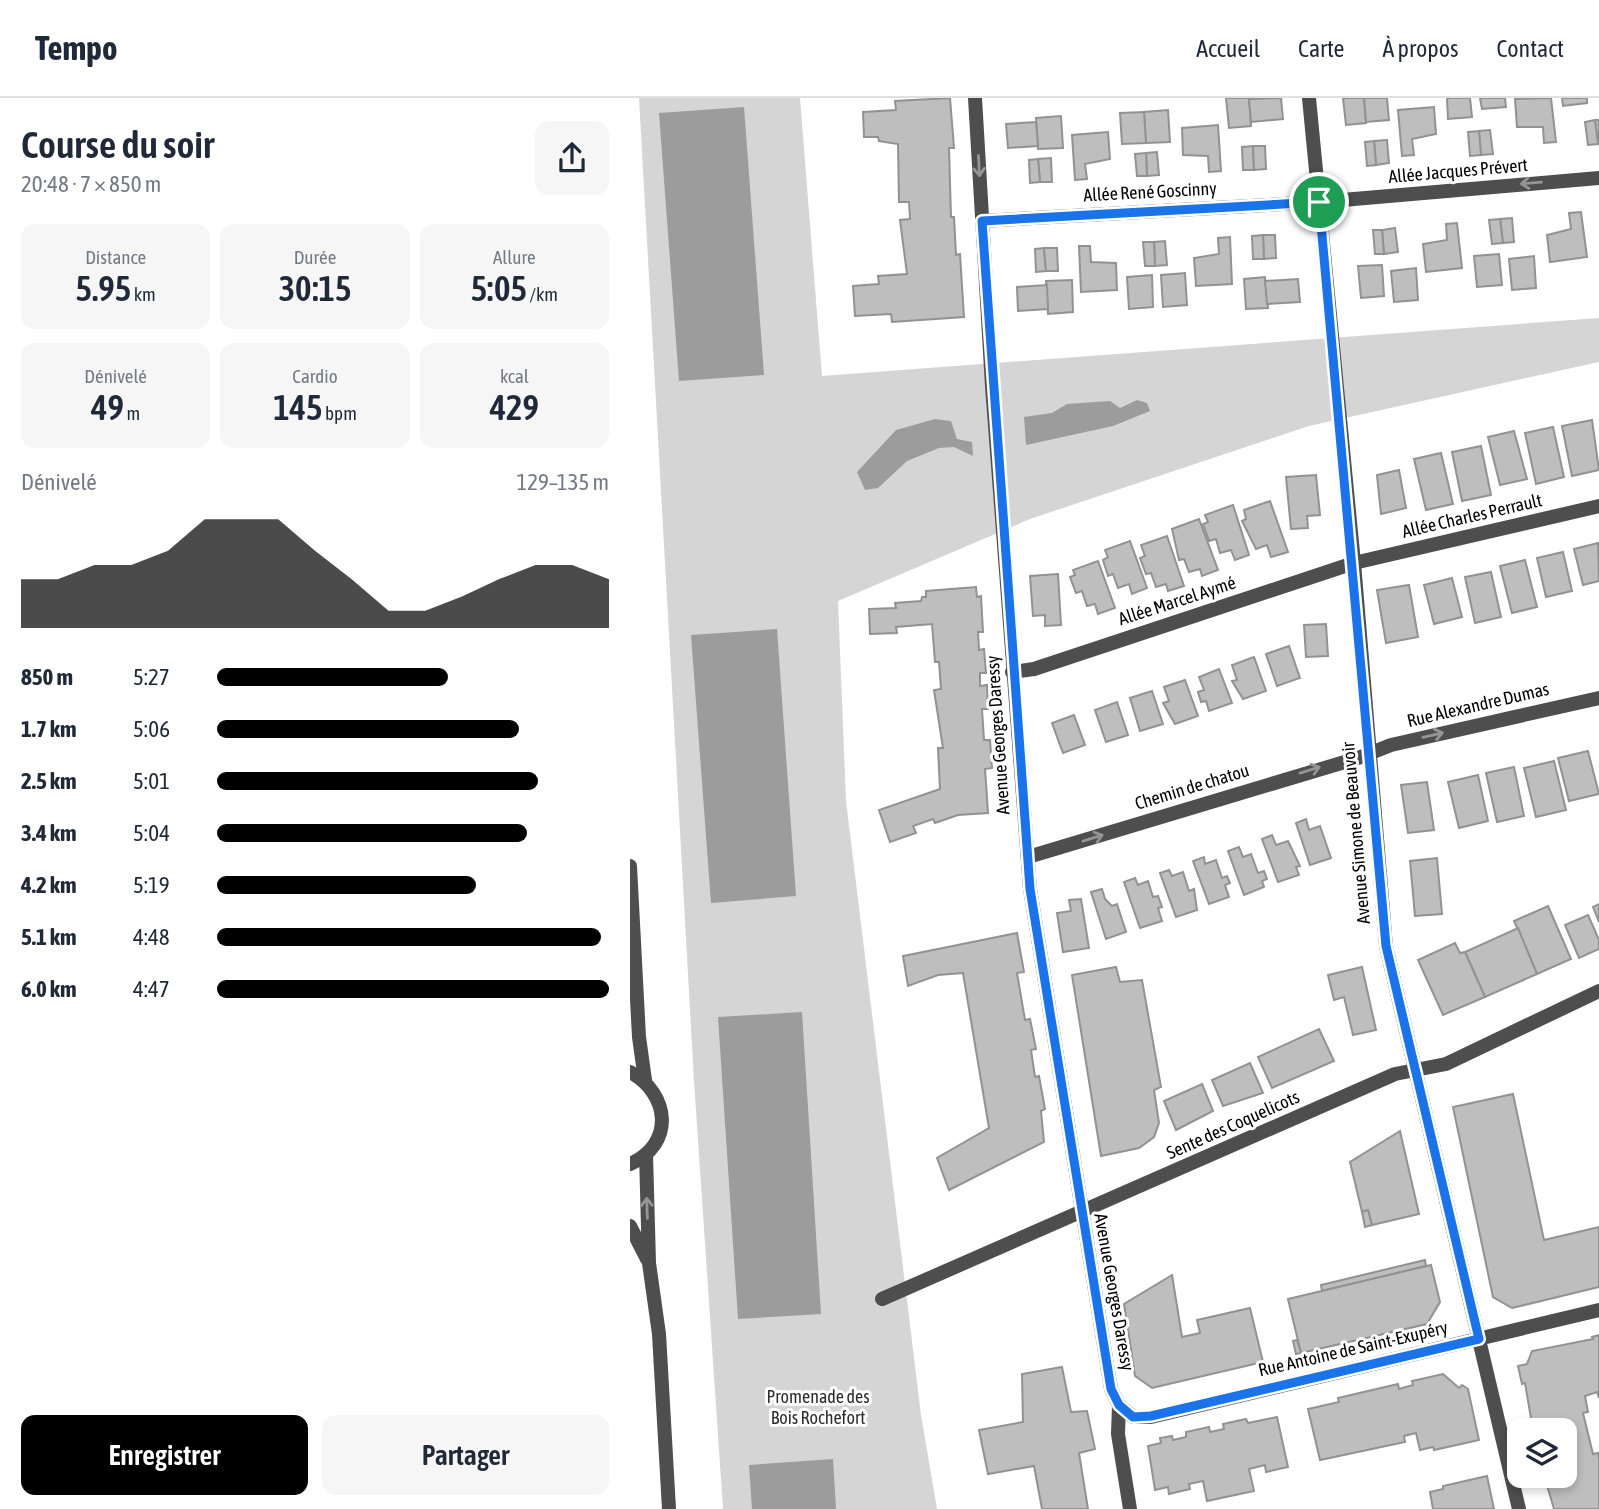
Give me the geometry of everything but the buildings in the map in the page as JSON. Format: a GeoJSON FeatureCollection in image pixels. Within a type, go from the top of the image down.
{"type":"FeatureCollection","features":[{"type":"Feature","properties":{"kind":"street","name":"Avenue Georges Daressy"},"geometry":{"type":"LineString","coordinates":[[975,98],[1012,672],[1030,889],[1111,1389],[1119,1405],[1118,1434],[1130,1509]]}},
{"type":"Feature","properties":{"kind":"street","name":"Avenue Simone de Beauvoir"},"geometry":{"type":"LineString","coordinates":[[1309,98],[1354,563],[1386,946],[1519,1509]]}},
{"type":"Feature","properties":{"kind":"street","name":"Allée Jacques Prévert"},"geometry":{"type":"LineString","coordinates":[[1319,202],[1599,178]]}},
{"type":"Feature","properties":{"kind":"street","name":"Allée René Goscinny"},"geometry":{"type":"LineString","coordinates":[[982,221],[1319,202]]}},
{"type":"Feature","properties":{"kind":"street","name":"Allée Charles Perrault"},"geometry":{"type":"LineString","coordinates":[[1354,563],[1599,506]]}},
{"type":"Feature","properties":{"kind":"street","name":"Allée Marcel Aymé"},"geometry":{"type":"LineString","coordinates":[[1012,672],[1034,669],[1354,563]]}},
{"type":"Feature","properties":{"kind":"street","name":"Rue Alexandre Dumas"},"geometry":{"type":"LineString","coordinates":[[1368,754],[1391,745],[1599,698]]}},
{"type":"Feature","properties":{"kind":"street","name":"Chemin de chatou"},"geometry":{"type":"LineString","coordinates":[[1028,857],[1368,754]]}},
{"type":"Feature","properties":{"kind":"street"},"geometry":{"type":"LineString","coordinates":[[630,866],[645,1080],[658,1101],[662,1125],[657,1141],[646,1154],[630,1164]]}},
{"type":"Feature","properties":{"kind":"street"},"geometry":{"type":"LineString","coordinates":[[630,949],[634,933]]}},
{"type":"Feature","properties":{"kind":"street","name":"Sente des Coquelicots"},"geometry":{"type":"LineString","coordinates":[[882,1299],[1395,1074],[1446,1064],[1599,991]]}},
{"type":"Feature","properties":{"kind":"street"},"geometry":{"type":"LineString","coordinates":[[630,1072],[645,1080]]}},
{"type":"Feature","properties":{"kind":"street"},"geometry":{"type":"LineString","coordinates":[[646,1154],[649,1263],[659,1334],[669,1509]]}},
{"type":"Feature","properties":{"kind":"street"},"geometry":{"type":"LineString","coordinates":[[630,1226],[649,1263]]}},
{"type":"Feature","properties":{"kind":"street","name":"Rue Antoine de Saint-Exupéry"},"geometry":{"type":"LineString","coordinates":[[1119,1405],[1133,1417],[1151,1416],[1599,1310]]}},
{"type":"Feature","properties":{"kind":"green space","name":"Promenade des Bois Rochefort"},"geometry":{"type":"Polygon","coordinates":[[[639,98],[800,98],[822,376],[1599,318],[1599,362],[1309,426],[1030,519],[838,601],[846,801],[921,1415],[937,1509],[723,1509],[694,1081],[639,98]]]}},
{"type":"Feature","properties":{"kind":"shaded area"},"geometry":{"type":"Polygon","coordinates":[[[744,107],[764,375],[679,381],[659,113],[744,107]]]}},
{"type":"Feature","properties":{"kind":"shaded area"},"geometry":{"type":"Polygon","coordinates":[[[1137,400],[1147,403],[1150,411],[1113,426],[1026,445],[1024,417],[1052,413],[1067,404],[1110,401],[1120,408],[1137,400]]]}},
{"type":"Feature","properties":{"kind":"shaded area"},"geometry":{"type":"Polygon","coordinates":[[[935,419],[951,421],[957,439],[972,442],[973,456],[954,447],[939,448],[907,461],[878,488],[865,490],[857,472],[896,430],[935,419]]]}},
{"type":"Feature","properties":{"kind":"shaded area"},"geometry":{"type":"Polygon","coordinates":[[[777,629],[796,896],[711,903],[691,635],[777,629]]]}},
{"type":"Feature","properties":{"kind":"shaded area"},"geometry":{"type":"Polygon","coordinates":[[[802,1012],[821,1314],[738,1319],[718,1017],[802,1012]]]}},
{"type":"Feature","properties":{"kind":"shaded area"},"geometry":{"type":"Polygon","coordinates":[[[833,1459],[836,1509],[752,1509],[749,1465],[833,1459]]]}},
{"type":"Feature","properties":{"kind":"route"},"geometry":{"type":"LineString","coordinates":[[1319,202],[1354,563],[1386,946],[1479,1339],[1151,1416],[1133,1417],[1119,1405],[1111,1389],[1030,889],[1022,817],[982,221],[1319,202]]}}]}
